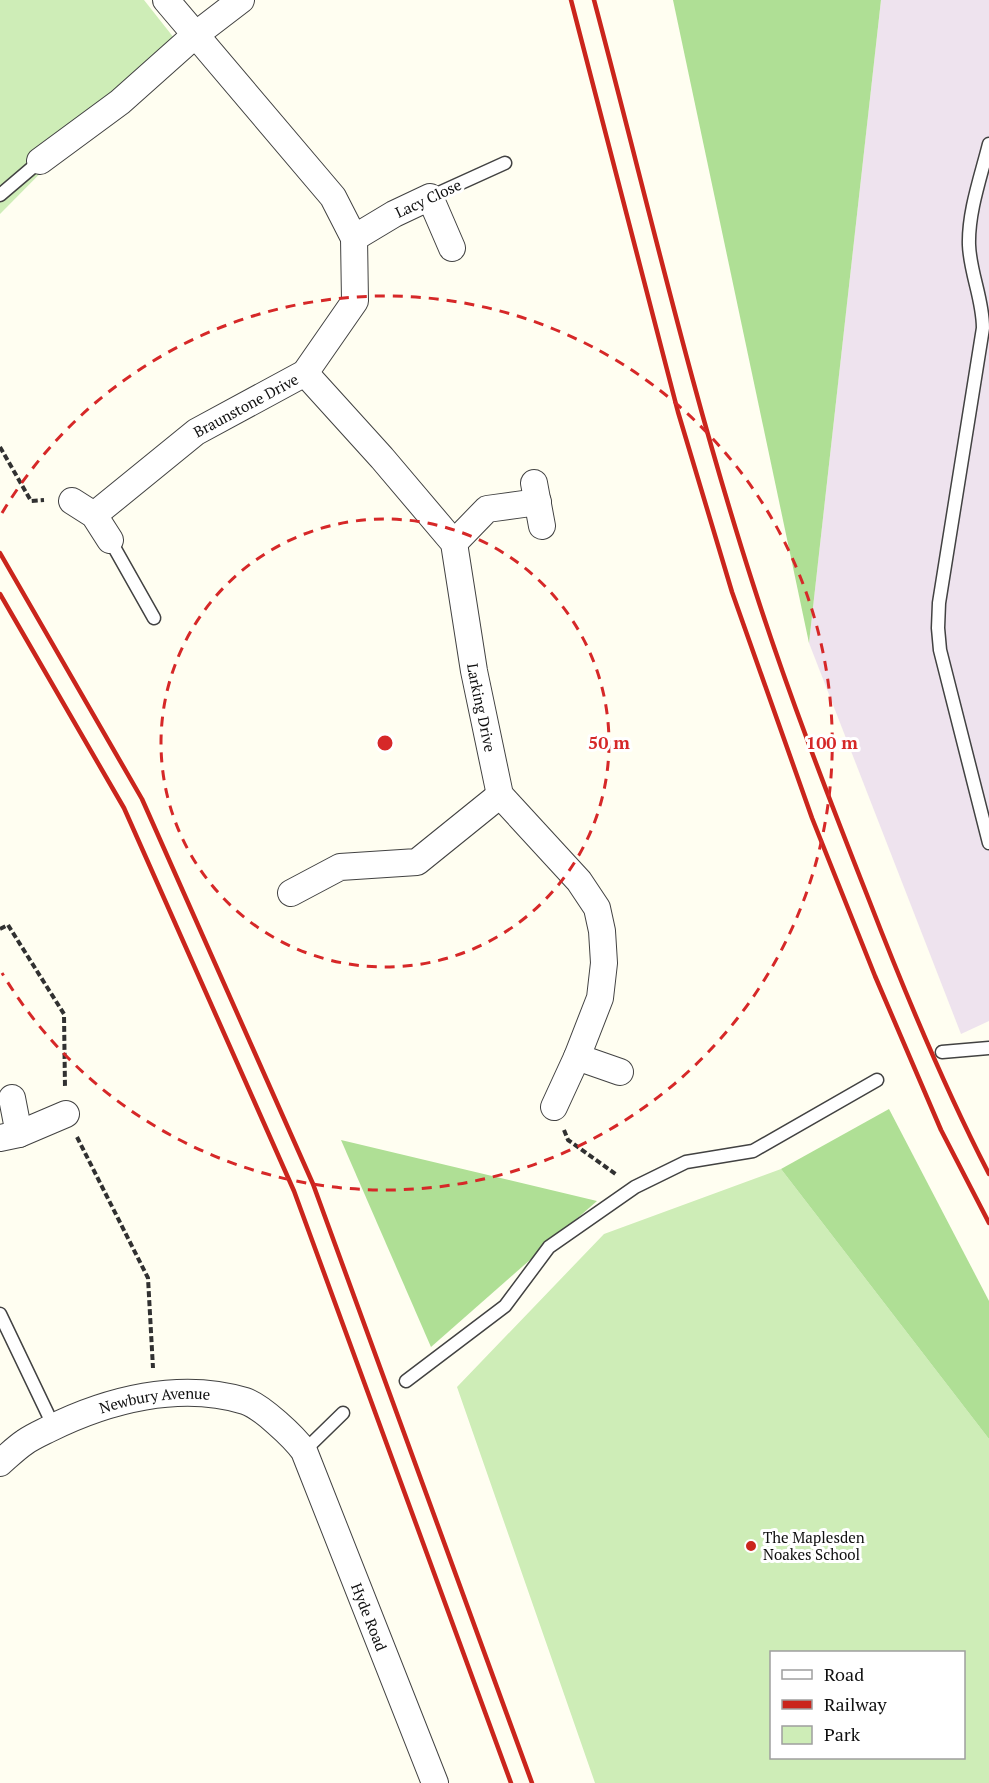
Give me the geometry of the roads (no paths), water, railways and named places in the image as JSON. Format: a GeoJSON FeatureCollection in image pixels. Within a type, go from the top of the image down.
{"type":"FeatureCollection","features":[{"type":"Feature","properties":{"kind":"street","name":"Braunstone Drive"},"geometry":{"type":"LineString","coordinates":[[94,515],[196,432],[304,373],[355,301],[354,238],[333,197],[194,36],[166,0]]}},
{"type":"Feature","properties":{"kind":"street"},"geometry":{"type":"LineString","coordinates":[[40,161],[120,102],[194,36],[241,0]]}},
{"type":"Feature","properties":{"kind":"street"},"geometry":{"type":"LineString","coordinates":[[430,197],[452,248]]}},
{"type":"Feature","properties":{"kind":"street","name":"Lacy Close"},"geometry":{"type":"LineString","coordinates":[[354,238],[394,214],[430,197]]}},
{"type":"Feature","properties":{"kind":"street"},"geometry":{"type":"LineString","coordinates":[[304,373],[382,458],[454,543],[487,509],[538,504]]}},
{"type":"Feature","properties":{"kind":"street"},"geometry":{"type":"LineString","coordinates":[[72,501],[94,515],[110,540]]}},
{"type":"Feature","properties":{"kind":"street","name":"Larking Drive"},"geometry":{"type":"LineString","coordinates":[[454,543],[474,672],[500,795]]}},
{"type":"Feature","properties":{"kind":"street"},"geometry":{"type":"LineString","coordinates":[[291,893],[340,867],[417,862],[500,795],[579,881],[597,908],[602,931],[604,963],[600,998],[554,1107]]}},
{"type":"Feature","properties":{"kind":"street"},"geometry":{"type":"LineString","coordinates":[[577,1057],[620,1072]]}},
{"type":"Feature","properties":{"kind":"street"},"geometry":{"type":"LineString","coordinates":[[12,1098],[10,1136],[66,1114]]}},
{"type":"Feature","properties":{"kind":"street","name":"Newbury Avenue"},"geometry":{"type":"LineString","coordinates":[[0,1463],[25,1442],[75,1416],[116,1402],[202,1392],[247,1401],[291,1434],[304,1450]]}},
{"type":"Feature","properties":{"kind":"street","name":"Hyde Road"},"geometry":{"type":"LineString","coordinates":[[304,1450],[435,1783]]}},
{"type":"Feature","properties":{"kind":"lane"},"geometry":{"type":"LineString","coordinates":[[989,144],[969,237],[971,263],[981,302],[983,328],[939,603],[938,628],[940,650],[989,843]]}},
{"type":"Feature","properties":{"kind":"lane"},"geometry":{"type":"LineString","coordinates":[[0,195],[40,161]]}},
{"type":"Feature","properties":{"kind":"lane","name":"Lacy Close"},"geometry":{"type":"LineString","coordinates":[[430,197],[505,163]]}},
{"type":"Feature","properties":{"kind":"lane"},"geometry":{"type":"LineString","coordinates":[[110,540],[154,618]]}},
{"type":"Feature","properties":{"kind":"lane"},"geometry":{"type":"LineString","coordinates":[[942,1052],[989,1048]]}},
{"type":"Feature","properties":{"kind":"lane"},"geometry":{"type":"LineString","coordinates":[[406,1381],[505,1306],[549,1247],[635,1187],[686,1162],[753,1151],[877,1080]]}},
{"type":"Feature","properties":{"kind":"lane"},"geometry":{"type":"LineString","coordinates":[[0,1314],[54,1427]]}},
{"type":"Feature","properties":{"kind":"lane"},"geometry":{"type":"LineString","coordinates":[[304,1450],[343,1413]]}},
{"type":"Feature","properties":{"kind":"railway"},"geometry":{"type":"LineString","coordinates":[[571,0],[678,412],[732,592],[812,818],[875,976],[941,1130],[989,1223]]}},
{"type":"Feature","properties":{"kind":"railway"},"geometry":{"type":"LineString","coordinates":[[594,0],[709,439],[766,624],[823,782],[896,970],[940,1073],[989,1174]]}},
{"type":"Feature","properties":{"kind":"railway"},"geometry":{"type":"LineString","coordinates":[[0,553],[142,799],[313,1184],[532,1783]]}},
{"type":"Feature","properties":{"kind":"railway"},"geometry":{"type":"LineString","coordinates":[[0,594],[124,808],[294,1191],[511,1783]]}},
{"type":"Feature","properties":{"kind":"place","name":"The Maplesden Noakes School"},"geometry":{"type":"Point","coordinates":[751,1546]}}]}
